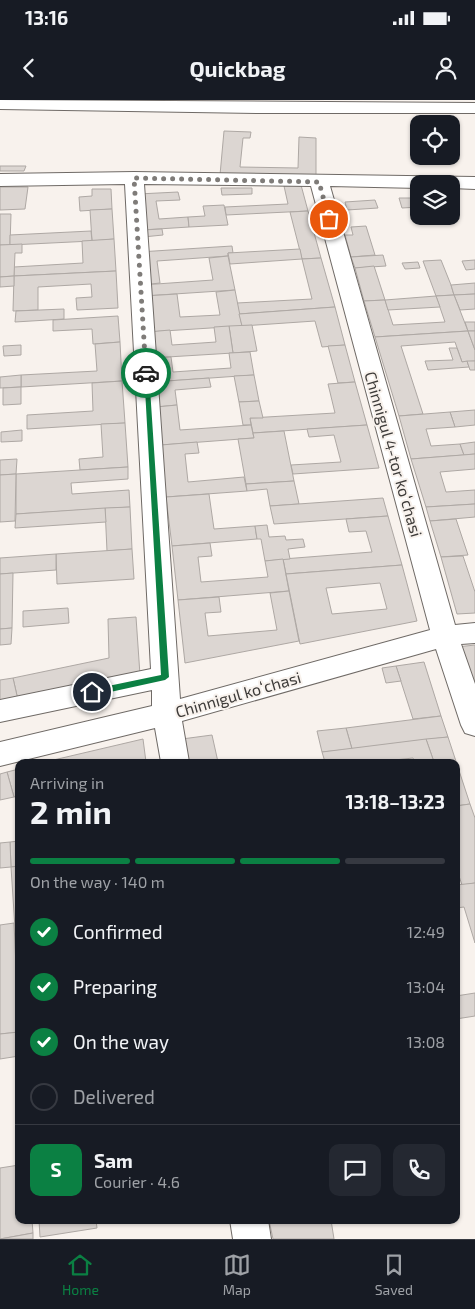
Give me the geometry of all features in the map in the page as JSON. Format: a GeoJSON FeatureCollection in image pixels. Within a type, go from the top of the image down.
{"type":"FeatureCollection","features":[{"type":"Feature","properties":{"kind":"street"},"geometry":{"type":"LineString","coordinates":[[0,104],[257,108],[475,108]]}},
{"type":"Feature","properties":{"kind":"street"},"geometry":{"type":"LineString","coordinates":[[0,180],[134,178],[475,183]]}},
{"type":"Feature","properties":{"kind":"street"},"geometry":{"type":"LineString","coordinates":[[134,178],[167,714],[174,759]]}},
{"type":"Feature","properties":{"kind":"street","name":"Chinnigul 4-tor koʻchasi"},"geometry":{"type":"LineString","coordinates":[[319,182],[445,636],[475,725]]}},
{"type":"Feature","properties":{"kind":"street","name":"Chinnigul koʻchasi"},"geometry":{"type":"LineString","coordinates":[[0,754],[167,714],[445,636],[475,633]]}},
{"type":"Feature","properties":{"kind":"street"},"geometry":{"type":"LineString","coordinates":[[0,711],[165,677]]}},
{"type":"Feature","properties":{"kind":"street"},"geometry":{"type":"LineString","coordinates":[[250,1224],[252,1239]]}},
{"type":"Feature","properties":{"kind":"building"},"geometry":{"type":"Polygon","coordinates":[[[224,131],[251,132],[250,138],[243,138],[240,167],[298,168],[299,137],[316,138],[316,177],[220,175],[224,131]]]}},
{"type":"Feature","properties":{"kind":"building"},"geometry":{"type":"Polygon","coordinates":[[[0,166],[26,166],[24,171],[0,171],[0,166]]]}},
{"type":"Feature","properties":{"kind":"building"},"geometry":{"type":"Polygon","coordinates":[[[301,185],[308,211],[226,215],[225,207],[288,204],[284,186],[301,185]]]}},
{"type":"Feature","properties":{"kind":"building"},"geometry":{"type":"Polygon","coordinates":[[[0,187],[28,187],[25,209],[0,210],[0,187]]]}},
{"type":"Feature","properties":{"kind":"building"},"geometry":{"type":"Polygon","coordinates":[[[221,188],[252,188],[252,194],[222,195],[221,188]]]}},
{"type":"Feature","properties":{"kind":"building"},"geometry":{"type":"Polygon","coordinates":[[[92,189],[111,189],[112,209],[80,211],[79,197],[92,196],[92,189]]]}},
{"type":"Feature","properties":{"kind":"building"},"geometry":{"type":"Polygon","coordinates":[[[178,192],[180,200],[156,201],[159,219],[188,217],[189,227],[142,230],[138,194],[178,192]]]}},
{"type":"Feature","properties":{"kind":"building"},"geometry":{"type":"Polygon","coordinates":[[[399,198],[410,198],[410,208],[402,208],[399,198]]]}},
{"type":"Feature","properties":{"kind":"building"},"geometry":{"type":"Polygon","coordinates":[[[375,200],[378,208],[347,210],[345,202],[375,200]]]}},
{"type":"Feature","properties":{"kind":"building"},"geometry":{"type":"Polygon","coordinates":[[[224,205],[228,225],[189,227],[188,217],[205,216],[203,206],[224,205]]]}},
{"type":"Feature","properties":{"kind":"building"},"geometry":{"type":"Polygon","coordinates":[[[112,209],[114,239],[92,241],[90,210],[112,209]]]}},
{"type":"Feature","properties":{"kind":"building"},"geometry":{"type":"Polygon","coordinates":[[[308,211],[321,258],[302,259],[290,212],[308,211]]]}},
{"type":"Feature","properties":{"kind":"building"},"geometry":{"type":"Polygon","coordinates":[[[0,214],[11,214],[10,245],[0,245],[0,214]]]}},
{"type":"Feature","properties":{"kind":"building"},"geometry":{"type":"Polygon","coordinates":[[[366,226],[375,255],[351,257],[345,235],[353,235],[351,227],[366,226]]]}},
{"type":"Feature","properties":{"kind":"building"},"geometry":{"type":"Polygon","coordinates":[[[162,229],[163,235],[143,237],[142,230],[162,229]]]}},
{"type":"Feature","properties":{"kind":"building"},"geometry":{"type":"Polygon","coordinates":[[[91,231],[92,241],[10,245],[10,235],[91,231]]]}},
{"type":"Feature","properties":{"kind":"building"},"geometry":{"type":"Polygon","coordinates":[[[114,239],[116,271],[14,276],[14,267],[83,263],[82,241],[114,239]]]}},
{"type":"Feature","properties":{"kind":"building"},"geometry":{"type":"Polygon","coordinates":[[[22,244],[22,253],[15,253],[14,276],[0,277],[0,245],[22,244]]]}},
{"type":"Feature","properties":{"kind":"building"},"geometry":{"type":"Polygon","coordinates":[[[232,246],[233,253],[228,253],[228,256],[157,261],[160,283],[142,285],[139,252],[232,246]]]}},
{"type":"Feature","properties":{"kind":"building"},"geometry":{"type":"Polygon","coordinates":[[[300,249],[302,259],[230,264],[228,253],[300,249]]]}},
{"type":"Feature","properties":{"kind":"building"},"geometry":{"type":"Polygon","coordinates":[[[383,255],[386,266],[355,268],[351,257],[383,255]]]}},
{"type":"Feature","properties":{"kind":"building"},"geometry":{"type":"Polygon","coordinates":[[[228,256],[235,290],[144,296],[142,285],[213,280],[209,258],[228,256]]]}},
{"type":"Feature","properties":{"kind":"building"},"geometry":{"type":"Polygon","coordinates":[[[321,258],[335,307],[239,314],[237,303],[312,299],[302,259],[321,258]]]}},
{"type":"Feature","properties":{"kind":"building"},"geometry":{"type":"Polygon","coordinates":[[[441,260],[454,295],[436,296],[423,261],[441,260]]]}},
{"type":"Feature","properties":{"kind":"building"},"geometry":{"type":"Polygon","coordinates":[[[475,260],[475,269],[466,270],[462,261],[475,260]]]}},
{"type":"Feature","properties":{"kind":"building"},"geometry":{"type":"Polygon","coordinates":[[[418,262],[420,268],[405,269],[402,263],[418,262]]]}},
{"type":"Feature","properties":{"kind":"building"},"geometry":{"type":"Polygon","coordinates":[[[374,266],[385,300],[364,301],[355,268],[374,266]]]}},
{"type":"Feature","properties":{"kind":"building"},"geometry":{"type":"Polygon","coordinates":[[[116,271],[118,308],[77,310],[76,298],[92,297],[91,284],[38,287],[38,310],[13,311],[14,276],[116,271]]]}},
{"type":"Feature","properties":{"kind":"building"},"geometry":{"type":"Polygon","coordinates":[[[14,276],[14,286],[0,287],[0,277],[14,276]]]}},
{"type":"Feature","properties":{"kind":"building"},"geometry":{"type":"Polygon","coordinates":[[[475,283],[475,294],[454,295],[451,285],[475,283]]]}},
{"type":"Feature","properties":{"kind":"building"},"geometry":{"type":"Polygon","coordinates":[[[235,290],[242,326],[148,332],[144,296],[177,294],[180,317],[220,315],[216,292],[235,290]]]}},
{"type":"Feature","properties":{"kind":"building"},"geometry":{"type":"Polygon","coordinates":[[[475,294],[475,309],[460,310],[454,295],[475,294]]]}},
{"type":"Feature","properties":{"kind":"building"},"geometry":{"type":"Polygon","coordinates":[[[454,295],[468,331],[375,337],[364,301],[385,300],[393,325],[445,322],[436,296],[454,295]]]}},
{"type":"Feature","properties":{"kind":"building"},"geometry":{"type":"Polygon","coordinates":[[[436,296],[440,307],[388,310],[385,300],[436,296]]]}},
{"type":"Feature","properties":{"kind":"building"},"geometry":{"type":"Polygon","coordinates":[[[335,307],[345,345],[322,347],[315,321],[242,326],[239,314],[335,307]]]}},
{"type":"Feature","properties":{"kind":"building"},"geometry":{"type":"Polygon","coordinates":[[[64,309],[64,319],[15,322],[16,311],[64,309]]]}},
{"type":"Feature","properties":{"kind":"building"},"geometry":{"type":"Polygon","coordinates":[[[118,316],[120,342],[93,344],[92,329],[53,331],[53,320],[118,316]]]}},
{"type":"Feature","properties":{"kind":"building"},"geometry":{"type":"Polygon","coordinates":[[[465,322],[475,322],[475,331],[468,331],[465,322]]]}},
{"type":"Feature","properties":{"kind":"building"},"geometry":{"type":"Polygon","coordinates":[[[252,325],[257,351],[233,353],[229,326],[252,325]]]}},
{"type":"Feature","properties":{"kind":"building"},"geometry":{"type":"Polygon","coordinates":[[[229,326],[233,353],[151,358],[148,332],[170,330],[172,345],[216,342],[214,327],[229,326]]]}},
{"type":"Feature","properties":{"kind":"building"},"geometry":{"type":"Polygon","coordinates":[[[468,331],[475,350],[475,361],[462,362],[455,342],[401,346],[423,414],[399,416],[375,337],[468,331]]]}},
{"type":"Feature","properties":{"kind":"building"},"geometry":{"type":"Polygon","coordinates":[[[468,331],[475,331],[475,350],[468,331]]]}},
{"type":"Feature","properties":{"kind":"building"},"geometry":{"type":"Polygon","coordinates":[[[120,342],[122,381],[21,387],[21,375],[97,371],[95,344],[120,342]]]}},
{"type":"Feature","properties":{"kind":"building"},"geometry":{"type":"Polygon","coordinates":[[[21,345],[21,355],[4,356],[3,346],[21,345]]]}},
{"type":"Feature","properties":{"kind":"building"},"geometry":{"type":"Polygon","coordinates":[[[345,345],[355,382],[338,383],[328,346],[345,345]]]}},
{"type":"Feature","properties":{"kind":"building"},"geometry":{"type":"Polygon","coordinates":[[[449,348],[457,348],[462,362],[467,361],[469,367],[428,370],[425,361],[453,360],[449,348]]]}},
{"type":"Feature","properties":{"kind":"building"},"geometry":{"type":"Polygon","coordinates":[[[250,352],[254,375],[153,382],[151,358],[171,357],[173,372],[231,368],[229,353],[250,352]]]}},
{"type":"Feature","properties":{"kind":"building"},"geometry":{"type":"Polygon","coordinates":[[[467,361],[475,361],[475,370],[470,370],[467,361]]]}},
{"type":"Feature","properties":{"kind":"building"},"geometry":{"type":"Polygon","coordinates":[[[21,375],[21,387],[0,388],[0,377],[21,375]]]}},
{"type":"Feature","properties":{"kind":"building"},"geometry":{"type":"Polygon","coordinates":[[[254,375],[259,401],[239,402],[234,376],[254,375]]]}},
{"type":"Feature","properties":{"kind":"building"},"geometry":{"type":"Polygon","coordinates":[[[209,378],[211,387],[175,390],[177,405],[156,407],[153,382],[209,378]]]}},
{"type":"Feature","properties":{"kind":"building"},"geometry":{"type":"Polygon","coordinates":[[[122,381],[125,423],[27,429],[27,415],[93,411],[92,383],[122,381]]]}},
{"type":"Feature","properties":{"kind":"building"},"geometry":{"type":"Polygon","coordinates":[[[355,382],[367,425],[253,433],[250,418],[335,413],[328,384],[355,382]]]}},
{"type":"Feature","properties":{"kind":"building"},"geometry":{"type":"Polygon","coordinates":[[[21,387],[21,404],[3,405],[3,388],[21,387]]]}},
{"type":"Feature","properties":{"kind":"building"},"geometry":{"type":"Polygon","coordinates":[[[259,401],[263,418],[250,418],[251,425],[243,425],[239,402],[259,401]]]}},
{"type":"Feature","properties":{"kind":"building"},"geometry":{"type":"Polygon","coordinates":[[[177,405],[180,430],[251,425],[254,438],[161,445],[156,407],[177,405]]]}},
{"type":"Feature","properties":{"kind":"building"},"geometry":{"type":"Polygon","coordinates":[[[475,410],[475,425],[455,427],[450,412],[475,410]]]}},
{"type":"Feature","properties":{"kind":"building"},"geometry":{"type":"Polygon","coordinates":[[[450,412],[455,427],[426,429],[431,446],[460,444],[464,455],[411,459],[399,416],[450,412]]]}},
{"type":"Feature","properties":{"kind":"building"},"geometry":{"type":"Polygon","coordinates":[[[125,423],[128,467],[80,470],[79,459],[103,457],[101,424],[125,423]]]}},
{"type":"Feature","properties":{"kind":"building"},"geometry":{"type":"Polygon","coordinates":[[[367,425],[379,468],[293,474],[291,465],[341,462],[334,435],[309,437],[307,429],[367,425]]]}},
{"type":"Feature","properties":{"kind":"building"},"geometry":{"type":"Polygon","coordinates":[[[22,430],[22,441],[1,442],[1,432],[22,430]]]}},
{"type":"Feature","properties":{"kind":"building"},"geometry":{"type":"Polygon","coordinates":[[[284,431],[294,481],[246,484],[238,439],[254,438],[253,433],[284,431]]]}},
{"type":"Feature","properties":{"kind":"building"},"geometry":{"type":"Polygon","coordinates":[[[197,442],[199,453],[185,454],[188,482],[244,477],[247,491],[166,497],[161,445],[197,442]]]}},
{"type":"Feature","properties":{"kind":"building"},"geometry":{"type":"Polygon","coordinates":[[[475,442],[475,454],[464,455],[460,444],[475,442]]]}},
{"type":"Feature","properties":{"kind":"building"},"geometry":{"type":"Polygon","coordinates":[[[475,454],[475,469],[440,472],[446,492],[475,490],[475,504],[426,507],[411,459],[475,454]]]}},
{"type":"Feature","properties":{"kind":"building"},"geometry":{"type":"Polygon","coordinates":[[[17,459],[16,474],[0,475],[0,460],[17,459]]]}},
{"type":"Feature","properties":{"kind":"building"},"geometry":{"type":"Polygon","coordinates":[[[128,467],[128,479],[71,483],[72,494],[129,490],[130,507],[16,514],[16,474],[128,467]]]}},
{"type":"Feature","properties":{"kind":"building"},"geometry":{"type":"Polygon","coordinates":[[[16,474],[15,521],[0,522],[0,475],[16,474]]]}},
{"type":"Feature","properties":{"kind":"building"},"geometry":{"type":"Polygon","coordinates":[[[294,481],[299,504],[270,506],[267,489],[247,491],[246,484],[294,481]]]}},
{"type":"Feature","properties":{"kind":"building"},"geometry":{"type":"Polygon","coordinates":[[[209,494],[214,529],[255,526],[257,539],[172,546],[166,497],[209,494]]]}},
{"type":"Feature","properties":{"kind":"building"},"geometry":{"type":"Polygon","coordinates":[[[383,498],[388,516],[274,524],[270,506],[383,498]]]}},
{"type":"Feature","properties":{"kind":"building"},"geometry":{"type":"Polygon","coordinates":[[[475,504],[475,517],[430,521],[426,507],[475,504]]]}},
{"type":"Feature","properties":{"kind":"building"},"geometry":{"type":"Polygon","coordinates":[[[130,507],[132,549],[107,551],[105,508],[130,507]]]}},
{"type":"Feature","properties":{"kind":"building"},"geometry":{"type":"Polygon","coordinates":[[[105,508],[106,522],[15,528],[16,514],[105,508]]]}},
{"type":"Feature","properties":{"kind":"building"},"geometry":{"type":"Polygon","coordinates":[[[388,516],[402,565],[286,574],[283,559],[372,552],[366,531],[349,532],[346,519],[388,516]]]}},
{"type":"Feature","properties":{"kind":"building"},"geometry":{"type":"Polygon","coordinates":[[[456,519],[468,555],[441,557],[430,521],[456,519]]]}},
{"type":"Feature","properties":{"kind":"building"},"geometry":{"type":"Polygon","coordinates":[[[267,525],[269,537],[285,536],[286,540],[303,539],[305,547],[288,549],[290,559],[265,561],[261,539],[257,539],[255,526],[267,525]]]}},
{"type":"Feature","properties":{"kind":"building"},"geometry":{"type":"Polygon","coordinates":[[[210,543],[212,556],[198,557],[201,582],[268,577],[265,561],[283,559],[289,591],[178,600],[172,546],[210,543]]]}},
{"type":"Feature","properties":{"kind":"building"},"geometry":{"type":"Polygon","coordinates":[[[132,549],[134,579],[57,584],[56,554],[132,549]]]}},
{"type":"Feature","properties":{"kind":"building"},"geometry":{"type":"Polygon","coordinates":[[[56,554],[56,570],[0,574],[0,558],[56,554]]]}},
{"type":"Feature","properties":{"kind":"building"},"geometry":{"type":"Polygon","coordinates":[[[463,556],[475,592],[475,613],[457,614],[441,557],[463,556]]]}},
{"type":"Feature","properties":{"kind":"building"},"geometry":{"type":"Polygon","coordinates":[[[402,565],[417,621],[300,644],[286,574],[402,565]],[[380,583],[326,588],[332,614],[387,609],[380,583]]]}},
{"type":"Feature","properties":{"kind":"building"},"geometry":{"type":"Polygon","coordinates":[[[13,573],[12,628],[0,629],[0,574],[13,573]]]}},
{"type":"Feature","properties":{"kind":"building"},"geometry":{"type":"Polygon","coordinates":[[[289,591],[299,641],[185,663],[178,600],[219,597],[221,612],[205,613],[208,636],[277,630],[270,593],[289,591]]]}},
{"type":"Feature","properties":{"kind":"building"},"geometry":{"type":"Polygon","coordinates":[[[68,608],[69,623],[23,627],[23,611],[68,608]]]}},
{"type":"Feature","properties":{"kind":"building"},"geometry":{"type":"Polygon","coordinates":[[[136,617],[140,675],[18,700],[13,678],[109,658],[108,619],[136,617]]]}},
{"type":"Feature","properties":{"kind":"building"},"geometry":{"type":"Polygon","coordinates":[[[12,628],[11,644],[0,645],[0,629],[12,628]]]}},
{"type":"Feature","properties":{"kind":"building"},"geometry":{"type":"Polygon","coordinates":[[[475,645],[475,699],[457,647],[475,645]]]}},
{"type":"Feature","properties":{"kind":"building"},"geometry":{"type":"Polygon","coordinates":[[[424,662],[441,716],[413,719],[396,666],[424,662]]]}},
{"type":"Feature","properties":{"kind":"building"},"geometry":{"type":"Polygon","coordinates":[[[396,666],[401,681],[386,683],[382,668],[396,666]]]}},
{"type":"Feature","properties":{"kind":"building"},"geometry":{"type":"Polygon","coordinates":[[[13,678],[18,700],[0,703],[0,680],[13,678]]]}},
{"type":"Feature","properties":{"kind":"building"},"geometry":{"type":"Polygon","coordinates":[[[441,716],[448,737],[352,749],[346,728],[441,716]]]}},
{"type":"Feature","properties":{"kind":"building"},"geometry":{"type":"Polygon","coordinates":[[[346,728],[352,749],[322,752],[317,731],[346,728]]]}},
{"type":"Feature","properties":{"kind":"building"},"geometry":{"type":"Polygon","coordinates":[[[212,735],[217,759],[185,759],[182,739],[212,735]]]}},
{"type":"Feature","properties":{"kind":"building"},"geometry":{"type":"Polygon","coordinates":[[[448,737],[455,759],[433,759],[426,739],[448,737]]]}},
{"type":"Feature","properties":{"kind":"building"},"geometry":{"type":"Polygon","coordinates":[[[143,739],[146,759],[58,759],[143,739]]]}},
{"type":"Feature","properties":{"kind":"building"},"geometry":{"type":"Polygon","coordinates":[[[426,739],[433,759],[324,759],[322,752],[426,739]]]}},
{"type":"Feature","properties":{"kind":"building"},"geometry":{"type":"Polygon","coordinates":[[[15,770],[15,797],[14,797],[7,772],[15,770]]]}},
{"type":"Feature","properties":{"kind":"building"},"geometry":{"type":"Polygon","coordinates":[[[7,772],[14,797],[0,800],[0,774],[7,772]]]}},
{"type":"Feature","properties":{"kind":"building"},"geometry":{"type":"Polygon","coordinates":[[[460,774],[470,804],[460,805],[460,774]]]}},
{"type":"Feature","properties":{"kind":"building"},"geometry":{"type":"Polygon","coordinates":[[[470,804],[475,818],[475,883],[462,885],[460,879],[460,805],[470,804]]]}},
{"type":"Feature","properties":{"kind":"building"},"geometry":{"type":"Polygon","coordinates":[[[15,841],[15,866],[11,867],[10,842],[15,841]]]}},
{"type":"Feature","properties":{"kind":"building"},"geometry":{"type":"Polygon","coordinates":[[[10,842],[11,867],[0,868],[0,843],[10,842]]]}},
{"type":"Feature","properties":{"kind":"building"},"geometry":{"type":"Polygon","coordinates":[[[15,866],[15,928],[11,867],[15,866]]]}},
{"type":"Feature","properties":{"kind":"building"},"geometry":{"type":"Polygon","coordinates":[[[475,883],[475,943],[464,907],[460,908],[460,885],[475,883]]]}},
{"type":"Feature","properties":{"kind":"building"},"geometry":{"type":"Polygon","coordinates":[[[14,923],[15,1032],[0,1034],[0,925],[14,923]]]}},
{"type":"Feature","properties":{"kind":"building"},"geometry":{"type":"Polygon","coordinates":[[[475,993],[475,1016],[460,1018],[460,995],[475,993]]]}},
{"type":"Feature","properties":{"kind":"building"},"geometry":{"type":"Polygon","coordinates":[[[15,1032],[15,1057],[0,1059],[0,1034],[15,1032]]]}},
{"type":"Feature","properties":{"kind":"building"},"geometry":{"type":"Polygon","coordinates":[[[15,1166],[15,1224],[32,1224],[33,1233],[0,1239],[0,1168],[15,1166]]]}},
{"type":"Feature","properties":{"kind":"building"},"geometry":{"type":"Polygon","coordinates":[[[39,1224],[96,1224],[97,1228],[40,1237],[39,1224]]]}},
{"type":"Feature","properties":{"kind":"building"},"geometry":{"type":"Polygon","coordinates":[[[270,1224],[332,1224],[334,1239],[273,1239],[270,1224]]]}},
{"type":"Feature","properties":{"kind":"building"},"geometry":{"type":"Polygon","coordinates":[[[33,1233],[33,1239],[0,1239],[33,1233]]]}},
{"type":"Feature","properties":{"kind":"way so far"},"geometry":{"type":"LineString","coordinates":[[146,373],[134,178],[319,182],[329,219]]}},
{"type":"Feature","properties":{"kind":"route"},"geometry":{"type":"LineString","coordinates":[[92,692],[165,677],[146,373]]}}]}
